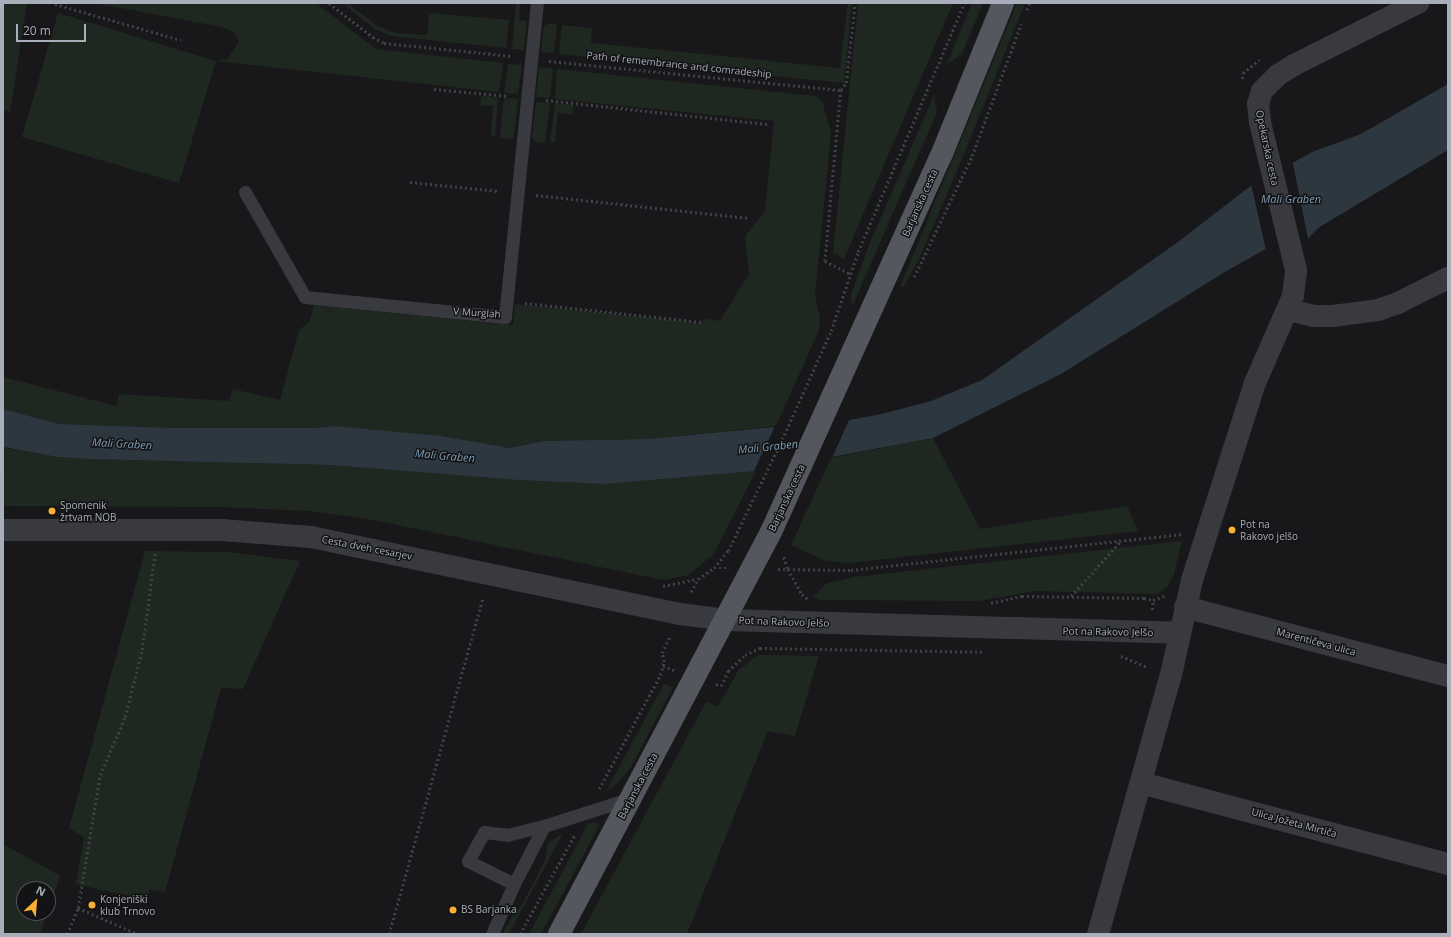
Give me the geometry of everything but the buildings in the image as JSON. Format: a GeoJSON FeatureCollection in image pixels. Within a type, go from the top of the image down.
{"type":"FeatureCollection","features":[{"type":"Feature","properties":{"kind":"main road","name":"Barjanska cesta"},"geometry":{"type":"LineString","coordinates":[[559,934],[726,620],[771,532],[941,156],[1003,3]]}},
{"type":"Feature","properties":{"kind":"street","name":"Opekarska cesta"},"geometry":{"type":"LineString","coordinates":[[1288,310],[1293,296],[1296,270],[1290,251],[1258,104],[1262,91],[1278,75],[1352,34],[1418,3]]}},
{"type":"Feature","properties":{"kind":"street"},"geometry":{"type":"LineString","coordinates":[[1098,934],[1171,675],[1185,607],[1240,427],[1258,375],[1288,310],[1327,316],[1378,310],[1398,303],[1448,278]]}},
{"type":"Feature","properties":{"kind":"street","name":"Cesta dveh cesarjev"},"geometry":{"type":"LineString","coordinates":[[3,530],[222,530],[311,537],[490,573],[680,614],[726,620]]}},
{"type":"Feature","properties":{"kind":"street","name":"Marentičeva ulica"},"geometry":{"type":"LineString","coordinates":[[1185,607],[1448,676]]}},
{"type":"Feature","properties":{"kind":"street","name":"Pot na Rakovo Jelšo"},"geometry":{"type":"LineString","coordinates":[[726,620],[1179,633]]}},
{"type":"Feature","properties":{"kind":"street","name":"Ulica Jožeta Mirtiča"},"geometry":{"type":"LineString","coordinates":[[1141,783],[1448,864]]}},
{"type":"Feature","properties":{"kind":"lane","name":"V Murglah"},"geometry":{"type":"LineString","coordinates":[[245,192],[305,297],[505,317],[537,3]]}},
{"type":"Feature","properties":{"kind":"lane"},"geometry":{"type":"LineString","coordinates":[[514,884],[468,861],[484,832],[507,836],[632,798]]}},
{"type":"Feature","properties":{"kind":"lane"},"geometry":{"type":"LineString","coordinates":[[492,934],[514,884],[544,826]]}},
{"type":"Feature","properties":{"kind":"path","name":"Path of remembrance and comradeship"},"geometry":{"type":"LineString","coordinates":[[329,3],[369,35],[384,43],[841,90]]}},
{"type":"Feature","properties":{"kind":"path"},"geometry":{"type":"LineString","coordinates":[[850,274],[825,261],[841,90],[846,83],[855,3]]}},
{"type":"Feature","properties":{"kind":"path"},"geometry":{"type":"LineString","coordinates":[[691,592],[698,579],[714,568],[722,560],[736,536],[821,354],[850,274],[964,3]]}},
{"type":"Feature","properties":{"kind":"path"},"geometry":{"type":"LineString","coordinates":[[55,4],[181,40]]}},
{"type":"Feature","properties":{"kind":"path"},"geometry":{"type":"LineString","coordinates":[[434,89],[768,124]]}},
{"type":"Feature","properties":{"kind":"path"},"geometry":{"type":"LineString","coordinates":[[410,182],[749,218]]}},
{"type":"Feature","properties":{"kind":"path"},"geometry":{"type":"LineString","coordinates":[[506,301],[700,322]]}},
{"type":"Feature","properties":{"kind":"path"},"geometry":{"type":"LineString","coordinates":[[67,934],[78,908],[100,775],[125,717],[142,650],[158,529]]}},
{"type":"Feature","properties":{"kind":"path"},"geometry":{"type":"LineString","coordinates":[[1071,597],[1120,541],[1191,533]]}},
{"type":"Feature","properties":{"kind":"path","name":"Pot na Rakovo Jelšo"},"geometry":{"type":"LineString","coordinates":[[812,603],[802,594],[788,569],[851,570],[1120,541]]}},
{"type":"Feature","properties":{"kind":"path"},"geometry":{"type":"LineString","coordinates":[[390,934],[490,573]]}},
{"type":"Feature","properties":{"kind":"path"},"geometry":{"type":"LineString","coordinates":[[985,604],[1022,596],[1144,598],[1153,600]]}},
{"type":"Feature","properties":{"kind":"path"},"geometry":{"type":"LineString","coordinates":[[657,680],[663,666],[662,653],[670,635]]}},
{"type":"Feature","properties":{"kind":"path"},"geometry":{"type":"LineString","coordinates":[[714,684],[721,686],[728,671],[746,655],[760,648],[984,652]]}},
{"type":"Feature","properties":{"kind":"path"},"geometry":{"type":"LineString","coordinates":[[1114,655],[1135,660],[1153,670]]}},
{"type":"Feature","properties":{"kind":"path"},"geometry":{"type":"LineString","coordinates":[[663,666],[678,672]]}},
{"type":"Feature","properties":{"kind":"path"},"geometry":{"type":"LineString","coordinates":[[78,908],[138,934]]}},
{"type":"Feature","properties":{"kind":"shaded area"},"geometry":{"type":"Polygon","coordinates":[[[3,3],[27,3],[10,112],[3,110],[3,3]]]}},
{"type":"Feature","properties":{"kind":"shaded area"},"geometry":{"type":"Polygon","coordinates":[[[95,3],[316,3],[376,49],[503,63],[499,92],[216,61],[228,59],[239,41],[234,32],[222,27],[95,3]]]}},
{"type":"Feature","properties":{"kind":"shaded area"},"geometry":{"type":"Polygon","coordinates":[[[342,3],[348,3],[376,25],[395,33],[427,35],[429,13],[509,20],[506,48],[391,36],[375,29],[342,3]]]}},
{"type":"Feature","properties":{"kind":"shaded area"},"geometry":{"type":"Polygon","coordinates":[[[516,3],[520,3],[519,20],[527,21],[524,50],[512,49],[516,3]]]}},
{"type":"Feature","properties":{"kind":"shaded area"},"geometry":{"type":"Polygon","coordinates":[[[848,3],[852,3],[844,83],[559,54],[562,25],[592,28],[591,43],[840,68],[848,3]]]}},
{"type":"Feature","properties":{"kind":"shaded area"},"geometry":{"type":"Polygon","coordinates":[[[858,3],[953,3],[844,259],[833,253],[858,3]]]}},
{"type":"Feature","properties":{"kind":"shaded area"},"geometry":{"type":"Polygon","coordinates":[[[972,3],[983,3],[962,54],[947,64],[972,3]]]}},
{"type":"Feature","properties":{"kind":"shaded area"},"geometry":{"type":"Polygon","coordinates":[[[1017,3],[1025,3],[957,171],[919,259],[904,286],[900,287],[1017,3]]]}},
{"type":"Feature","properties":{"kind":"shaded area"},"geometry":{"type":"Polygon","coordinates":[[[58,13],[216,61],[179,183],[22,137],[58,13]]]}},
{"type":"Feature","properties":{"kind":"shaded area"},"geometry":{"type":"Polygon","coordinates":[[[548,24],[557,24],[554,53],[541,52],[544,26],[548,24]]]}},
{"type":"Feature","properties":{"kind":"shaded area"},"geometry":{"type":"Polygon","coordinates":[[[508,64],[522,65],[518,94],[504,93],[508,64]]]}},
{"type":"Feature","properties":{"kind":"shaded area"},"geometry":{"type":"Polygon","coordinates":[[[539,67],[553,69],[550,98],[536,97],[539,67]]]}},
{"type":"Feature","properties":{"kind":"shaded area"},"geometry":{"type":"Polygon","coordinates":[[[557,69],[815,96],[822,101],[831,132],[815,296],[820,318],[819,330],[776,426],[648,439],[544,441],[509,448],[333,426],[315,428],[175,428],[59,424],[3,409],[3,377],[116,406],[119,394],[229,401],[233,389],[280,400],[299,330],[310,321],[314,305],[513,325],[515,304],[702,323],[703,318],[720,321],[749,274],[745,236],[765,211],[774,121],[555,99],[557,69]]]}},
{"type":"Feature","properties":{"kind":"shaded area"},"geometry":{"type":"Polygon","coordinates":[[[934,95],[937,112],[852,307],[851,295],[869,245],[934,95]]]}},
{"type":"Feature","properties":{"kind":"shaded area"},"geometry":{"type":"Polygon","coordinates":[[[481,96],[498,98],[495,137],[491,134],[493,106],[480,105],[481,96]]]}},
{"type":"Feature","properties":{"kind":"shaded area"},"geometry":{"type":"Polygon","coordinates":[[[504,98],[518,99],[514,137],[511,139],[500,138],[504,98]]]}},
{"type":"Feature","properties":{"kind":"shaded area"},"geometry":{"type":"Polygon","coordinates":[[[536,102],[550,103],[545,143],[534,141],[532,137],[536,102]]]}},
{"type":"Feature","properties":{"kind":"shaded area"},"geometry":{"type":"Polygon","coordinates":[[[555,103],[573,105],[572,115],[558,113],[555,142],[550,143],[555,103]]]}},
{"type":"Feature","properties":{"kind":"shaded area"},"geometry":{"type":"Polygon","coordinates":[[[933,438],[980,529],[1127,506],[1138,531],[849,563],[826,561],[791,545],[831,458],[933,438]]]}},
{"type":"Feature","properties":{"kind":"shaded area"},"geometry":{"type":"Polygon","coordinates":[[[5,448],[57,457],[90,459],[329,465],[518,480],[604,484],[756,471],[713,555],[688,575],[663,580],[379,521],[311,511],[221,507],[3,506],[5,448]]]}},
{"type":"Feature","properties":{"kind":"shaded area"},"geometry":{"type":"Polygon","coordinates":[[[1182,541],[1174,575],[1168,586],[1157,594],[1035,591],[979,601],[821,600],[813,597],[826,584],[854,577],[1182,541]]]}},
{"type":"Feature","properties":{"kind":"shaded area"},"geometry":{"type":"Polygon","coordinates":[[[145,551],[228,552],[300,561],[243,689],[221,688],[165,892],[150,889],[147,900],[76,884],[84,837],[69,828],[145,551]]]}},
{"type":"Feature","properties":{"kind":"shaded area"},"geometry":{"type":"Polygon","coordinates":[[[758,655],[819,656],[795,736],[768,731],[687,934],[581,934],[706,702],[718,707],[738,671],[758,655]]]}},
{"type":"Feature","properties":{"kind":"shaded area"},"geometry":{"type":"Polygon","coordinates":[[[664,684],[673,687],[631,767],[618,783],[605,793],[664,684]]]}},
{"type":"Feature","properties":{"kind":"shaded area"},"geometry":{"type":"Polygon","coordinates":[[[595,822],[599,826],[541,934],[529,934],[588,824],[595,822]]]}},
{"type":"Feature","properties":{"kind":"shaded area"},"geometry":{"type":"Polygon","coordinates":[[[563,833],[509,934],[502,934],[513,915],[522,905],[546,858],[547,844],[563,833]]]}},
{"type":"Feature","properties":{"kind":"shaded area"},"geometry":{"type":"Polygon","coordinates":[[[3,844],[60,876],[56,888],[56,881],[16,881],[16,921],[44,921],[40,934],[3,934],[3,844]]]}},
{"type":"Feature","properties":{"kind":"water","name":"Mali Graben"},"geometry":{"type":"Polygon","coordinates":[[[1448,84],[1448,150],[1318,228],[1308,239],[1305,227],[1223,273],[1061,374],[933,438],[756,471],[604,484],[518,480],[329,465],[57,457],[3,447],[3,409],[59,424],[175,428],[315,428],[333,426],[440,436],[509,448],[544,441],[648,439],[850,420],[882,414],[931,401],[982,380],[1178,242],[1248,188],[1312,152],[1361,134],[1448,84]]]}},
{"type":"Feature","properties":{"kind":"pier"},"geometry":{"type":"Polygon","coordinates":[[[1292,159],[1308,239],[1304,229],[1266,250],[1251,184],[1292,159]]]}},
{"type":"Feature","properties":{"kind":"pier"},"geometry":{"type":"Polygon","coordinates":[[[850,418],[831,460],[753,473],[776,424],[850,418]]]}},
{"type":"Feature","properties":{"kind":"place","name":"Spomenik žrtvam NOB"},"geometry":{"type":"Point","coordinates":[52,511]}},
{"type":"Feature","properties":{"kind":"place","name":"Pot na Rakovo jelšo"},"geometry":{"type":"Point","coordinates":[1232,530]}},
{"type":"Feature","properties":{"kind":"place","name":"Konjeniški klub Trnovo"},"geometry":{"type":"Point","coordinates":[92,905]}},
{"type":"Feature","properties":{"kind":"place","name":"BS Barjanka"},"geometry":{"type":"Point","coordinates":[453,910]}}]}
